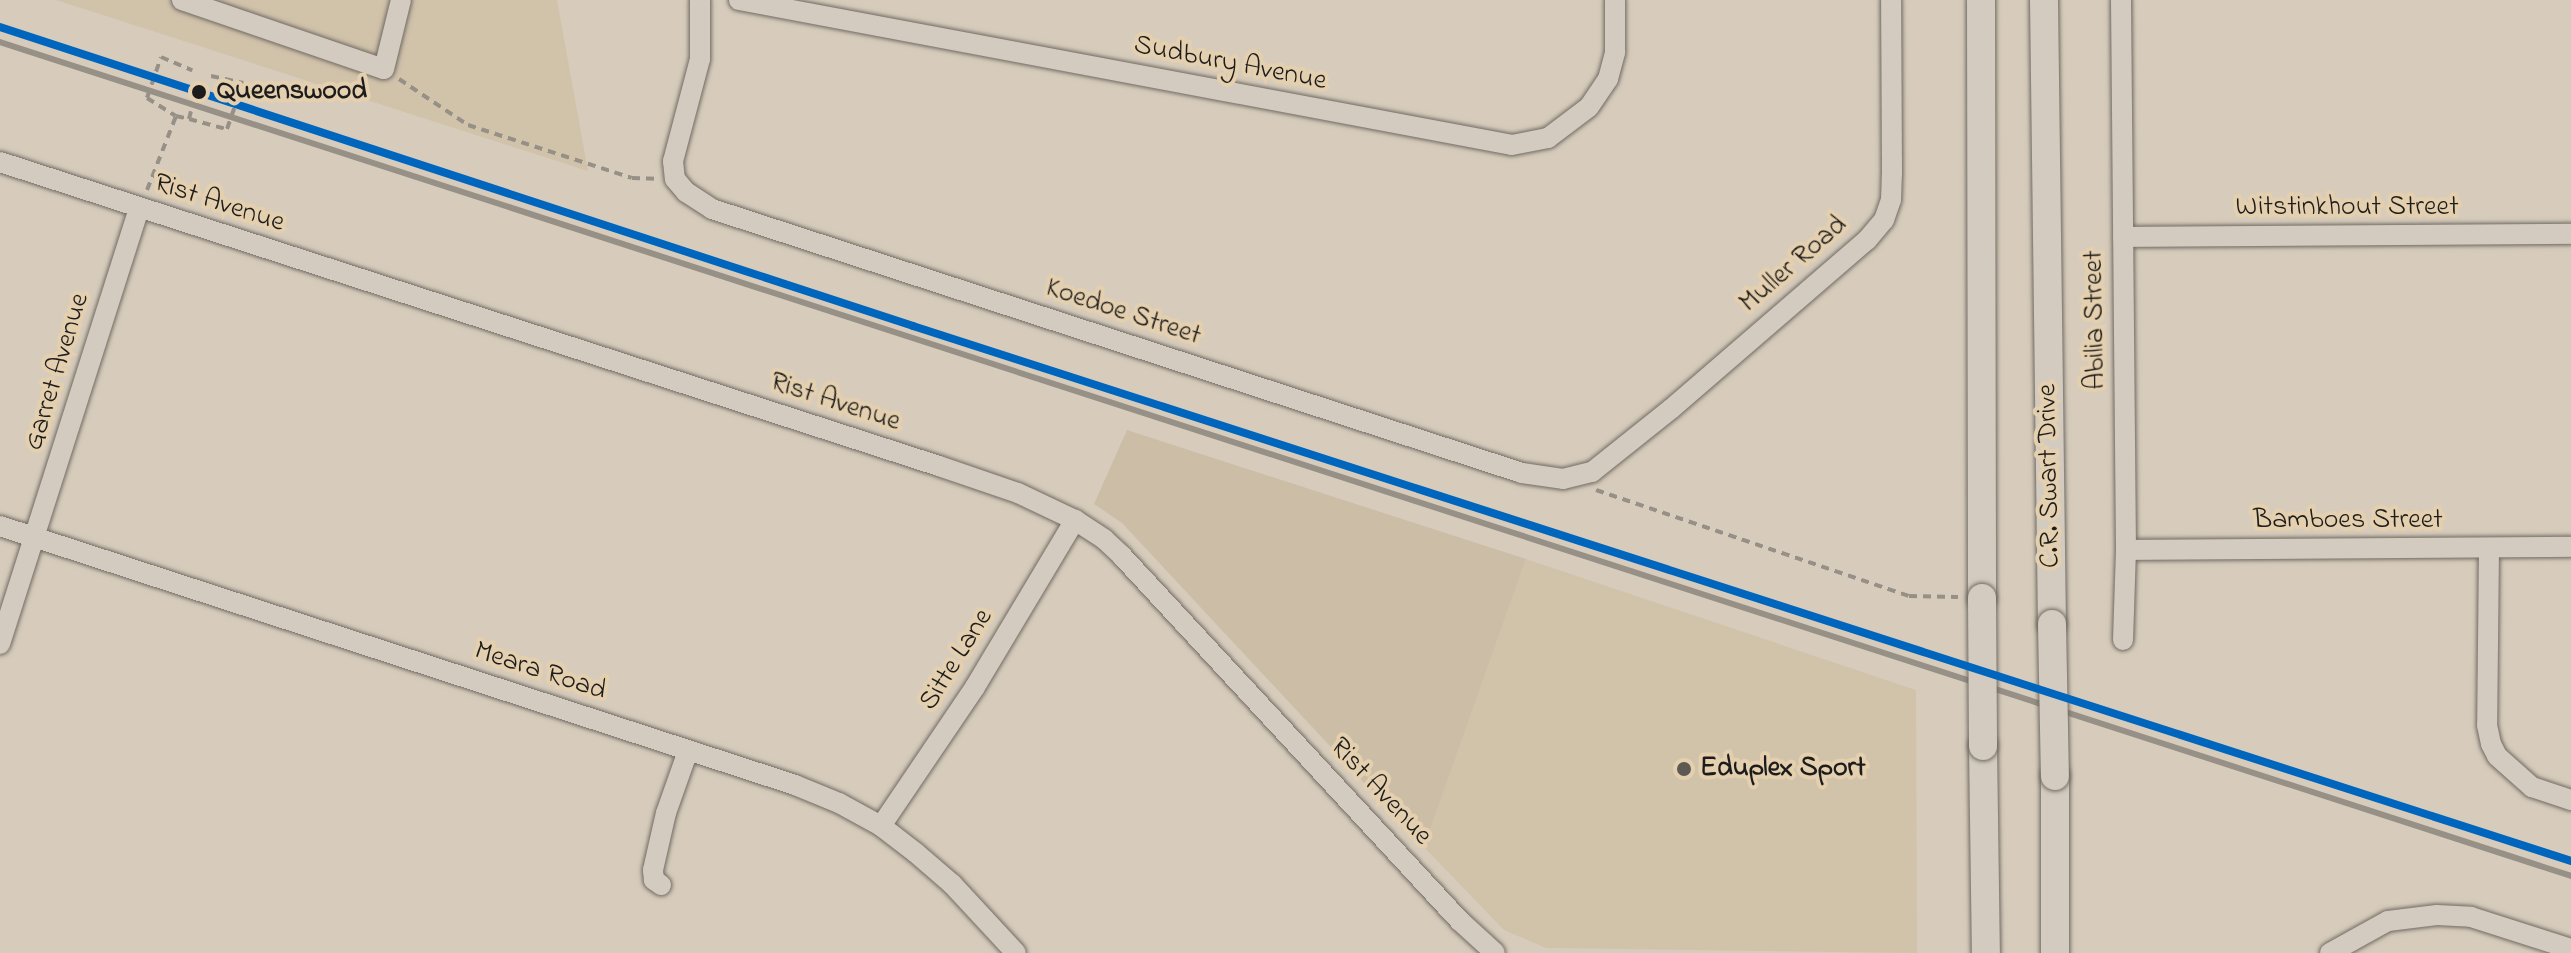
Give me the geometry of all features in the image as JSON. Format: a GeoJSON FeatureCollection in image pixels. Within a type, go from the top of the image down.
{"type":"FeatureCollection","features":[{"type":"Feature","properties":{"kind":"main road"},"geometry":{"type":"LineString","coordinates":[[1981,0],[1986,953]]}},
{"type":"Feature","properties":{"kind":"main road","name":"C.R. Swart Drive"},"geometry":{"type":"LineString","coordinates":[[2044,0],[2055,953]]}},
{"type":"Feature","properties":{"kind":"street"},"geometry":{"type":"LineString","coordinates":[[182,0],[384,69],[401,0]]}},
{"type":"Feature","properties":{"kind":"street"},"geometry":{"type":"LineString","coordinates":[[675,179],[675,146],[700,59],[700,0]]}},
{"type":"Feature","properties":{"kind":"street","name":"Sudbury Avenue"},"geometry":{"type":"LineString","coordinates":[[739,0],[1512,145],[1548,138],[1589,107],[1608,79],[1615,52],[1615,0]]}},
{"type":"Feature","properties":{"kind":"street","name":"Muller Road"},"geometry":{"type":"LineString","coordinates":[[1563,479],[1592,472],[1671,409],[1867,240],[1884,220],[1891,200],[1892,174],[1891,0]]}},
{"type":"Feature","properties":{"kind":"street","name":"Abilia Street"},"geometry":{"type":"LineString","coordinates":[[2121,0],[2126,550],[2123,640]]}},
{"type":"Feature","properties":{"kind":"street","name":"Rist Avenue"},"geometry":{"type":"LineString","coordinates":[[0,162],[939,466],[1018,493],[1075,520],[1104,539],[1122,556],[1460,921],[1495,953]]}},
{"type":"Feature","properties":{"kind":"street","name":"Koedoe Street"},"geometry":{"type":"LineString","coordinates":[[675,179],[686,192],[712,209],[1522,473],[1563,479]]}},
{"type":"Feature","properties":{"kind":"street","name":"Garret Avenue"},"geometry":{"type":"LineString","coordinates":[[0,644],[139,208]]}},
{"type":"Feature","properties":{"kind":"street","name":"Witstinkhout Street"},"geometry":{"type":"LineString","coordinates":[[2123,237],[2571,234]]}},
{"type":"Feature","properties":{"kind":"street","name":"Sitte Lane"},"geometry":{"type":"LineString","coordinates":[[881,826],[975,687],[1075,520]]}},
{"type":"Feature","properties":{"kind":"street","name":"Meara Road"},"geometry":{"type":"LineString","coordinates":[[0,526],[795,785],[881,826],[952,884],[1016,953]]}},
{"type":"Feature","properties":{"kind":"street","name":"Bamboes Street"},"geometry":{"type":"LineString","coordinates":[[2126,550],[2571,547]]}},
{"type":"Feature","properties":{"kind":"street"},"geometry":{"type":"LineString","coordinates":[[2489,548],[2487,725],[2491,744],[2497,756],[2528,784],[2571,800]]}},
{"type":"Feature","properties":{"kind":"street"},"geometry":{"type":"LineString","coordinates":[[661,885],[654,880],[653,870],[666,813],[688,751]]}},
{"type":"Feature","properties":{"kind":"street"},"geometry":{"type":"LineString","coordinates":[[2330,953],[2364,931],[2398,918],[2437,915],[2471,917],[2571,949]]}},
{"type":"Feature","properties":{"kind":"path"},"geometry":{"type":"LineString","coordinates":[[192,70],[161,57],[147,98],[176,116],[227,129],[243,83],[211,76]]}},
{"type":"Feature","properties":{"kind":"path"},"geometry":{"type":"LineString","coordinates":[[384,69],[468,125],[632,178],[675,179]]}},
{"type":"Feature","properties":{"kind":"path"},"geometry":{"type":"LineString","coordinates":[[189,119],[191,111]]}},
{"type":"Feature","properties":{"kind":"path"},"geometry":{"type":"LineString","coordinates":[[139,208],[176,116]]}},
{"type":"Feature","properties":{"kind":"path"},"geometry":{"type":"LineString","coordinates":[[1563,479],[1909,596],[1982,598]]}},
{"type":"Feature","properties":{"kind":"shaded area"},"geometry":{"type":"Polygon","coordinates":[[[56,0],[557,0],[588,171],[56,0]]]}},
{"type":"Feature","properties":{"kind":"shaded area"},"geometry":{"type":"Polygon","coordinates":[[[1127,430],[1526,559],[1424,847],[1122,523],[1094,504],[1127,430]]]}},
{"type":"Feature","properties":{"kind":"shaded area","name":"Eduplex Sport"},"geometry":{"type":"Polygon","coordinates":[[[1526,559],[1916,690],[1917,953],[1546,948],[1504,930],[1424,847],[1526,559]]]}},
{"type":"Feature","properties":{"kind":"railway"},"geometry":{"type":"LineString","coordinates":[[0,42],[2571,876]]}},
{"type":"Feature","properties":{"kind":"transit line"},"geometry":{"type":"LineString","coordinates":[[0,27],[913,326],[2571,861]]}},
{"type":"Feature","properties":{"kind":"place","name":"Queenswood"},"geometry":{"type":"Point","coordinates":[199,92]}},
{"type":"Feature","properties":{"kind":"place","name":"Eduplex Sport"},"geometry":{"type":"Point","coordinates":[1684,769]}}]}
